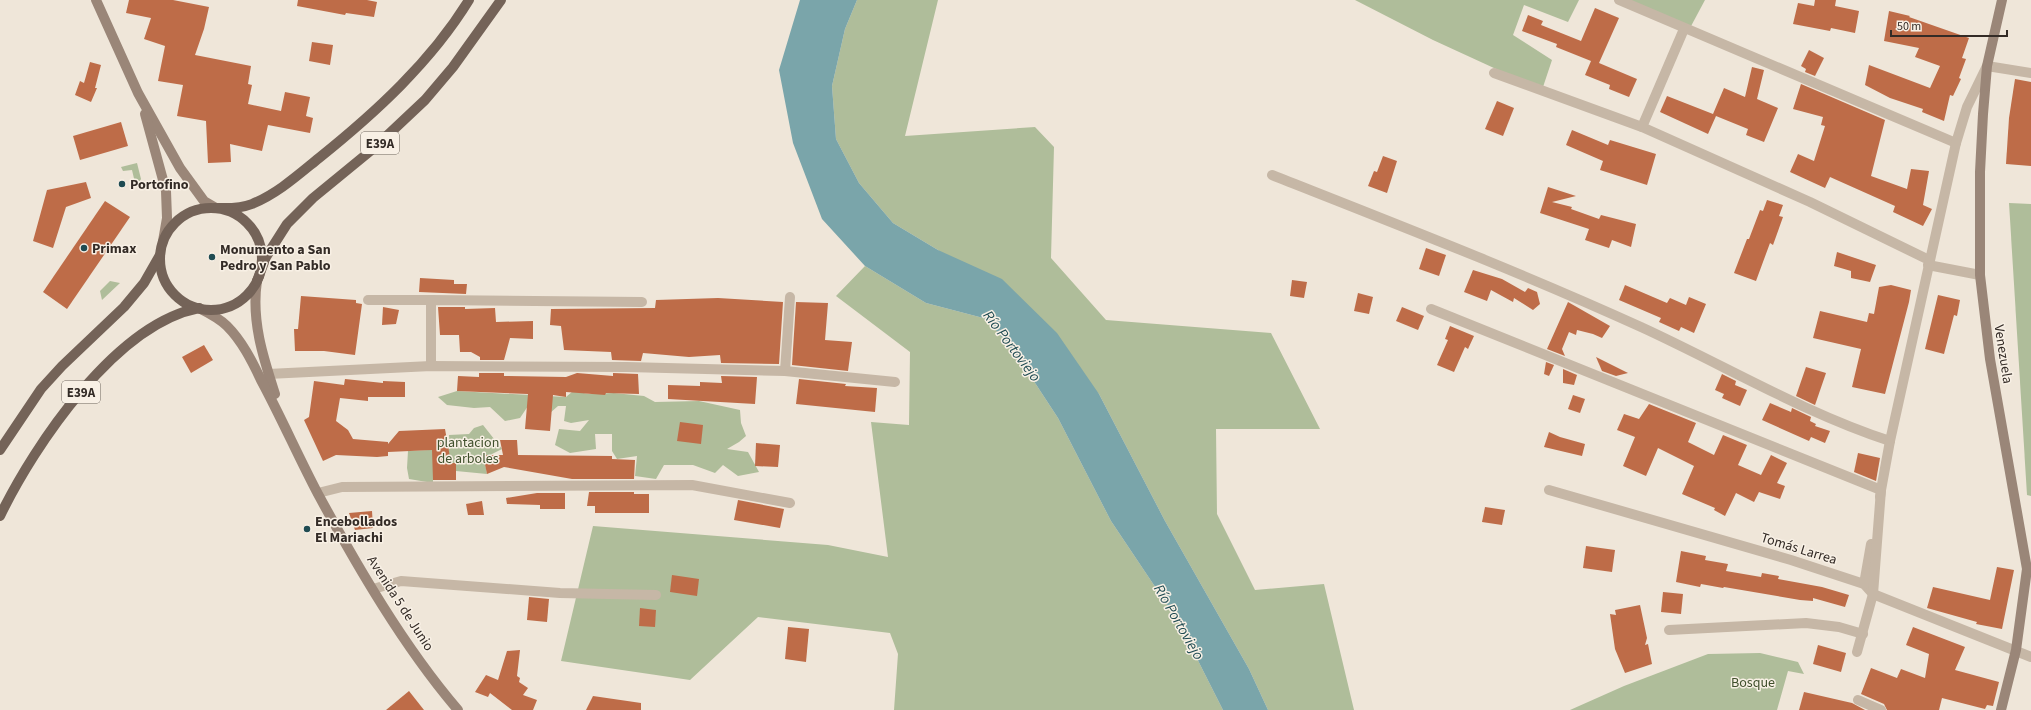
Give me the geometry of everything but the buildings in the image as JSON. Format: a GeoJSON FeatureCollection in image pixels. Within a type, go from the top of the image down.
{"type":"FeatureCollection","features":[{"type":"Feature","properties":{"kind":"main road","name":"E39A"},"geometry":{"type":"LineString","coordinates":[[469,0],[421,63],[389,97],[313,163],[278,190],[263,199],[235,209],[199,209],[184,215],[171,226],[163,240],[160,255],[161,270],[166,283],[174,294],[186,303],[199,308],[213,310],[227,307],[244,297],[257,281],[266,257],[287,224],[313,198],[374,148],[425,100],[453,67],[500,0]]}},
{"type":"Feature","properties":{"kind":"main road","name":"E39A"},"geometry":{"type":"LineString","coordinates":[[216,208],[236,215],[245,221],[255,234],[261,249],[262,265],[257,281]]}},
{"type":"Feature","properties":{"kind":"main road","name":"E39A"},"geometry":{"type":"LineString","coordinates":[[0,450],[41,389],[62,366],[124,307],[144,283],[160,255]]}},
{"type":"Feature","properties":{"kind":"main road","name":"E39A"},"geometry":{"type":"LineString","coordinates":[[0,516],[14,488],[54,426],[99,372],[123,350],[150,329],[183,312],[199,308]]}},
{"type":"Feature","properties":{"kind":"street"},"geometry":{"type":"LineString","coordinates":[[96,0],[138,93],[188,180],[204,201],[216,208]]}},
{"type":"Feature","properties":{"kind":"street"},"geometry":{"type":"LineString","coordinates":[[1619,0],[1684,29],[1956,143]]}},
{"type":"Feature","properties":{"kind":"street","name":"Venezuela"},"geometry":{"type":"LineString","coordinates":[[2001,710],[2016,650],[2027,577],[2028,545],[1990,359],[1980,275],[1980,172],[1987,66],[2002,0]]}},
{"type":"Feature","properties":{"kind":"street"},"geometry":{"type":"LineString","coordinates":[[1642,126],[1684,29]]}},
{"type":"Feature","properties":{"kind":"street"},"geometry":{"type":"LineString","coordinates":[[1864,584],[1890,441],[1928,262],[1956,143],[1967,107],[1987,66],[2031,73]]}},
{"type":"Feature","properties":{"kind":"street"},"geometry":{"type":"LineString","coordinates":[[1494,73],[1642,126],[1810,202],[1928,262],[1980,275]]}},
{"type":"Feature","properties":{"kind":"street"},"geometry":{"type":"LineString","coordinates":[[138,93],[155,145],[166,191],[167,218],[163,240]]}},
{"type":"Feature","properties":{"kind":"street"},"geometry":{"type":"LineString","coordinates":[[1272,175],[1529,278],[1641,327],[1853,429],[1890,441]]}},
{"type":"Feature","properties":{"kind":"street"},"geometry":{"type":"LineString","coordinates":[[257,281],[254,298],[255,321],[268,374],[293,443]]}},
{"type":"Feature","properties":{"kind":"street"},"geometry":{"type":"LineString","coordinates":[[785,371],[790,298]]}},
{"type":"Feature","properties":{"kind":"street"},"geometry":{"type":"LineString","coordinates":[[368,300],[642,302]]}},
{"type":"Feature","properties":{"kind":"street"},"geometry":{"type":"LineString","coordinates":[[431,300],[431,366]]}},
{"type":"Feature","properties":{"kind":"street"},"geometry":{"type":"LineString","coordinates":[[199,308],[215,316],[227,326],[239,340],[260,377],[293,443]]}},
{"type":"Feature","properties":{"kind":"street"},"geometry":{"type":"LineString","coordinates":[[1431,309],[1881,490]]}},
{"type":"Feature","properties":{"kind":"street"},"geometry":{"type":"LineString","coordinates":[[268,374],[431,366],[627,367],[785,371],[895,382]]}},
{"type":"Feature","properties":{"kind":"street","name":"Avenida 5 de Junio"},"geometry":{"type":"LineString","coordinates":[[293,443],[318,494],[373,589],[408,642],[458,710]]}},
{"type":"Feature","properties":{"kind":"street"},"geometry":{"type":"LineString","coordinates":[[318,494],[342,486],[692,485],[790,503]]}},
{"type":"Feature","properties":{"kind":"street","name":"Tomás Larrea"},"geometry":{"type":"LineString","coordinates":[[1549,490],[1791,560],[1864,584],[1873,594],[2031,657]]}},
{"type":"Feature","properties":{"kind":"street"},"geometry":{"type":"LineString","coordinates":[[1857,652],[1873,594],[1881,490]]}},
{"type":"Feature","properties":{"kind":"street"},"geometry":{"type":"LineString","coordinates":[[373,589],[401,581],[560,593],[656,595]]}},
{"type":"Feature","properties":{"kind":"street"},"geometry":{"type":"LineString","coordinates":[[1670,630],[1806,623],[1839,627],[1863,634]]}},
{"type":"Feature","properties":{"kind":"street"},"geometry":{"type":"LineString","coordinates":[[1858,700],[1881,710]]}},
{"type":"Feature","properties":{"kind":"green space"},"geometry":{"type":"Polygon","coordinates":[[[857,0],[938,0],[905,136],[1035,127],[1054,147],[1051,258],[1106,320],[1271,333],[1320,429],[1216,429],[1217,514],[1255,590],[1324,584],[1354,710],[1268,710],[1249,669],[1165,521],[1099,394],[938,250],[893,223],[859,183],[836,139],[832,86],[845,29],[857,0]]]}},
{"type":"Feature","properties":{"kind":"green space"},"geometry":{"type":"Polygon","coordinates":[[[1355,0],[1579,0],[1568,22],[1524,5],[1513,35],[1552,60],[1542,90],[1433,40],[1355,0]]]}},
{"type":"Feature","properties":{"kind":"green space"},"geometry":{"type":"Polygon","coordinates":[[[1626,0],[1705,0],[1690,28],[1626,0]]]}},
{"type":"Feature","properties":{"kind":"green space"},"geometry":{"type":"Polygon","coordinates":[[[137,163],[141,179],[136,187],[132,170],[123,171],[121,167],[137,163]]]}},
{"type":"Feature","properties":{"kind":"green space"},"geometry":{"type":"Polygon","coordinates":[[[2009,203],[2031,204],[2031,496],[2027,495],[2009,203]]]}},
{"type":"Feature","properties":{"kind":"green space"},"geometry":{"type":"Polygon","coordinates":[[[865,266],[926,303],[987,319],[1020,360],[1058,418],[1111,521],[1178,621],[1223,710],[894,710],[898,654],[890,633],[758,617],[690,680],[561,661],[593,526],[828,545],[888,557],[871,422],[909,425],[910,352],[836,296],[865,266]]]}},
{"type":"Feature","properties":{"kind":"green space"},"geometry":{"type":"Polygon","coordinates":[[[110,281],[120,283],[102,300],[100,291],[110,281]]]}},
{"type":"Feature","properties":{"kind":"green space"},"geometry":{"type":"Polygon","coordinates":[[[457,391],[566,397],[573,391],[589,394],[614,393],[644,396],[655,402],[699,401],[740,410],[741,423],[746,436],[727,449],[748,452],[759,472],[738,476],[723,465],[715,473],[693,465],[664,465],[656,479],[635,476],[637,456],[617,459],[612,451],[612,434],[595,434],[596,449],[570,453],[555,445],[559,429],[580,431],[589,420],[571,423],[564,421],[566,406],[558,406],[550,413],[528,406],[520,418],[505,421],[490,407],[474,408],[447,405],[438,397],[457,391]]]}},
{"type":"Feature","properties":{"kind":"green space","name":"plantacion de arboles"},"geometry":{"type":"Polygon","coordinates":[[[483,425],[502,449],[484,458],[487,474],[456,471],[456,463],[433,463],[433,483],[409,479],[407,468],[408,451],[450,449],[449,435],[469,434],[474,428],[483,425]]]}},
{"type":"Feature","properties":{"kind":"green space","name":"Bosque"},"geometry":{"type":"Polygon","coordinates":[[[1760,653],[1798,662],[1804,674],[1788,671],[1777,710],[1570,710],[1624,686],[1708,654],[1760,653]]]}},
{"type":"Feature","properties":{"kind":"water","name":"Río Portoviejo"},"geometry":{"type":"Polygon","coordinates":[[[800,0],[857,0],[845,29],[832,86],[836,139],[859,183],[893,223],[938,250],[1002,279],[1057,333],[1099,394],[1165,521],[1249,669],[1268,710],[1223,710],[1178,621],[1111,521],[1058,418],[1020,360],[987,319],[926,303],[865,266],[822,219],[793,143],[779,70],[800,0]]]}},
{"type":"Feature","properties":{"kind":"place","name":"Portofino"},"geometry":{"type":"Point","coordinates":[122,184]}},
{"type":"Feature","properties":{"kind":"place","name":"Primax"},"geometry":{"type":"Point","coordinates":[84,248]}},
{"type":"Feature","properties":{"kind":"place","name":"Monumento a San Pedro y San Pablo"},"geometry":{"type":"Point","coordinates":[212,257]}},
{"type":"Feature","properties":{"kind":"place","name":"Encebollados El Mariachi"},"geometry":{"type":"Point","coordinates":[307,529]}}]}
